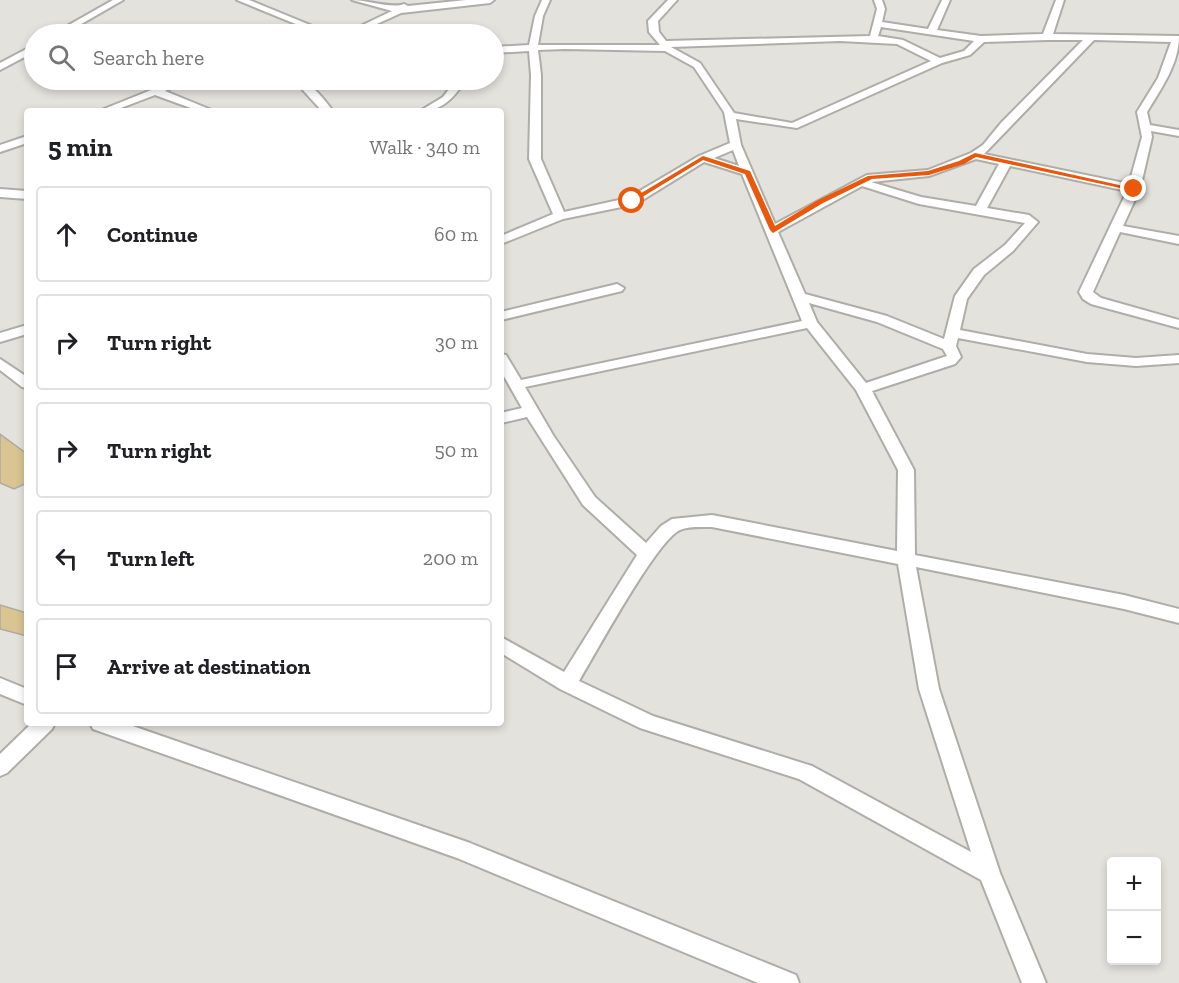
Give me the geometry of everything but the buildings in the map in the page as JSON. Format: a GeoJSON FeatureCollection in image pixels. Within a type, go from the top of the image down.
{"type":"FeatureCollection","features":[{"type":"Feature","properties":{"kind":"street"},"geometry":{"type":"LineString","coordinates":[[76,24],[119,0]]}},
{"type":"Feature","properties":{"kind":"street"},"geometry":{"type":"LineString","coordinates":[[241,0],[302,24]]}},
{"type":"Feature","properties":{"kind":"street"},"geometry":{"type":"LineString","coordinates":[[356,0],[400,10],[490,0]]}},
{"type":"Feature","properties":{"kind":"street"},"geometry":{"type":"LineString","coordinates":[[370,24],[400,10],[412,0]]}},
{"type":"Feature","properties":{"kind":"street"},"geometry":{"type":"LineString","coordinates":[[546,0],[539,16],[533,48],[536,75],[535,159],[560,216]]}},
{"type":"Feature","properties":{"kind":"street"},"geometry":{"type":"LineString","coordinates":[[673,0],[652,21],[654,32],[665,46],[697,65],[730,115],[736,145],[810,323],[864,389],[906,470],[906,559],[929,689],[989,873],[1034,983]]}},
{"type":"Feature","properties":{"kind":"street"},"geometry":{"type":"LineString","coordinates":[[873,39],[880,9],[878,0]]}},
{"type":"Feature","properties":{"kind":"street"},"geometry":{"type":"LineString","coordinates":[[932,31],[946,0]]}},
{"type":"Feature","properties":{"kind":"street"},"geometry":{"type":"LineString","coordinates":[[1047,37],[1060,0]]}},
{"type":"Feature","properties":{"kind":"street"},"geometry":{"type":"LineString","coordinates":[[876,24],[981,39],[1047,37],[1178,39],[1166,70],[1142,112],[1147,137],[1134,189],[1086,292],[1088,296],[1124,310],[1176,323],[1173,328],[1179,336]]}},
{"type":"Feature","properties":{"kind":"street"},"geometry":{"type":"LineString","coordinates":[[504,49],[591,45],[665,46],[840,38],[900,42],[939,61]]}},
{"type":"Feature","properties":{"kind":"street"},"geometry":{"type":"LineString","coordinates":[[773,230],[860,182],[880,175],[929,172],[975,155],[987,147],[1005,125],[1091,38]]}},
{"type":"Feature","properties":{"kind":"street"},"geometry":{"type":"LineString","coordinates":[[730,115],[793,126],[939,61],[967,53],[981,39]]}},
{"type":"Feature","properties":{"kind":"street"},"geometry":{"type":"LineString","coordinates":[[0,68],[24,54]]}},
{"type":"Feature","properties":{"kind":"street"},"geometry":{"type":"LineString","coordinates":[[1166,70],[1179,73]]}},
{"type":"Feature","properties":{"kind":"street"},"geometry":{"type":"LineString","coordinates":[[309,90],[325,108]]}},
{"type":"Feature","properties":{"kind":"street"},"geometry":{"type":"LineString","coordinates":[[430,108],[447,99],[454,90]]}},
{"type":"Feature","properties":{"kind":"street"},"geometry":{"type":"LineString","coordinates":[[112,108],[155,91],[201,108]]}},
{"type":"Feature","properties":{"kind":"street"},"geometry":{"type":"LineString","coordinates":[[1145,127],[1179,133]]}},
{"type":"Feature","properties":{"kind":"street"},"geometry":{"type":"LineString","coordinates":[[0,149],[24,141]]}},
{"type":"Feature","properties":{"kind":"street"},"geometry":{"type":"LineString","coordinates":[[504,239],[560,216],[632,201],[703,158],[736,145]]}},
{"type":"Feature","properties":{"kind":"street"},"geometry":{"type":"LineString","coordinates":[[975,155],[1134,189]]}},
{"type":"Feature","properties":{"kind":"street"},"geometry":{"type":"LineString","coordinates":[[703,158],[748,172]]}},
{"type":"Feature","properties":{"kind":"street"},"geometry":{"type":"LineString","coordinates":[[980,209],[1006,162]]}},
{"type":"Feature","properties":{"kind":"street"},"geometry":{"type":"LineString","coordinates":[[860,182],[920,200],[980,209],[1025,218],[1032,222],[1024,233],[979,272],[960,299],[950,340],[954,357],[950,361],[864,389]]}},
{"type":"Feature","properties":{"kind":"street"},"geometry":{"type":"LineString","coordinates":[[0,193],[24,195]]}},
{"type":"Feature","properties":{"kind":"street"},"geometry":{"type":"LineString","coordinates":[[1116,228],[1179,240]]}},
{"type":"Feature","properties":{"kind":"street"},"geometry":{"type":"LineString","coordinates":[[504,315],[617,288]]}},
{"type":"Feature","properties":{"kind":"street"},"geometry":{"type":"LineString","coordinates":[[801,297],[950,340],[1025,345],[1087,358],[1136,362],[1179,359]]}},
{"type":"Feature","properties":{"kind":"street"},"geometry":{"type":"LineString","coordinates":[[516,385],[810,323]]}},
{"type":"Feature","properties":{"kind":"street"},"geometry":{"type":"LineString","coordinates":[[0,338],[24,330]]}},
{"type":"Feature","properties":{"kind":"street"},"geometry":{"type":"LineString","coordinates":[[0,363],[24,382]]}},
{"type":"Feature","properties":{"kind":"street"},"geometry":{"type":"LineString","coordinates":[[504,368],[589,501],[647,554]]}},
{"type":"Feature","properties":{"kind":"street"},"geometry":{"type":"LineString","coordinates":[[504,417],[531,411]]}},
{"type":"Feature","properties":{"kind":"street"},"geometry":{"type":"LineString","coordinates":[[567,684],[647,554],[667,530],[678,523],[712,521],[1115,601],[1178,611]]}},
{"type":"Feature","properties":{"kind":"street"},"geometry":{"type":"LineString","coordinates":[[504,646],[567,684],[647,722],[805,772],[989,873]]}},
{"type":"Feature","properties":{"kind":"street"},"geometry":{"type":"LineString","coordinates":[[0,686],[24,696]]}},
{"type":"Feature","properties":{"kind":"street"},"geometry":{"type":"LineString","coordinates":[[0,767],[42,726]]}},
{"type":"Feature","properties":{"kind":"street"},"geometry":{"type":"LineString","coordinates":[[109,726],[462,850],[787,983]]}},
{"type":"Feature","properties":{"kind":"route"},"geometry":{"type":"LineString","coordinates":[[632,201],[703,158],[748,172],[773,230],[871,177],[919,174],[940,170],[975,155],[1134,189]]}}]}
